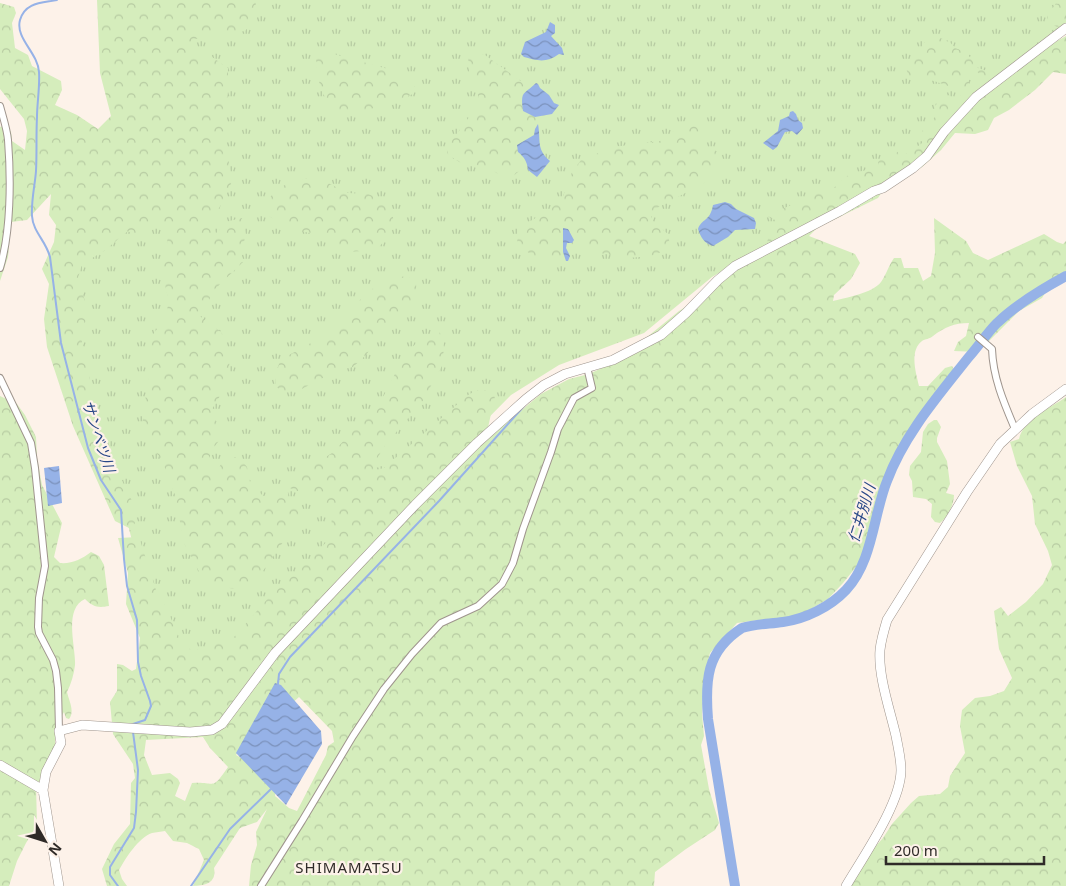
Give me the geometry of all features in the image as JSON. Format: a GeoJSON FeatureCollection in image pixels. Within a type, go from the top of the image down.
{"type":"FeatureCollection","features":[{"type":"Feature","properties":{"kind":"street"},"geometry":{"type":"LineString","coordinates":[[59,731],[82,725],[190,732],[212,730],[222,724],[275,653],[415,505],[477,443],[526,399],[544,385],[565,374],[613,360],[661,334],[686,314],[718,280],[735,266],[874,191],[883,188],[913,168],[927,156],[944,132],[976,97],[1066,28]]}},
{"type":"Feature","properties":{"kind":"street"},"geometry":{"type":"LineString","coordinates":[[0,106],[8,138],[9,192],[4,250],[0,268]]}},
{"type":"Feature","properties":{"kind":"street"},"geometry":{"type":"LineString","coordinates":[[978,337],[992,349],[992,360],[1000,394],[1015,429]]}},
{"type":"Feature","properties":{"kind":"street"},"geometry":{"type":"LineString","coordinates":[[261,886],[353,736],[384,690],[412,654],[441,623],[478,606],[492,594],[510,571],[558,429],[574,398],[592,388],[586,367]]}},
{"type":"Feature","properties":{"kind":"street"},"geometry":{"type":"LineString","coordinates":[[0,378],[31,443],[35,468],[45,566],[39,598],[38,626],[56,671],[61,743],[46,772],[43,790],[59,886]]}},
{"type":"Feature","properties":{"kind":"street"},"geometry":{"type":"LineString","coordinates":[[846,886],[889,811],[900,784],[902,770],[900,754],[881,668],[881,645],[888,620],[902,595],[1000,444],[1045,403],[1066,389]]}},
{"type":"Feature","properties":{"kind":"street"},"geometry":{"type":"LineString","coordinates":[[0,765],[43,790]]}},
{"type":"Feature","properties":{"kind":"green space"},"geometry":{"type":"Polygon","coordinates":[[[97,0],[255,0],[258,16],[245,31],[195,39],[190,47],[195,53],[212,57],[228,68],[224,132],[232,181],[211,222],[216,233],[229,221],[242,218],[246,235],[241,251],[243,262],[214,290],[206,306],[197,314],[220,331],[226,339],[231,378],[212,409],[216,421],[226,431],[212,450],[207,465],[212,472],[217,471],[225,460],[239,457],[247,467],[250,482],[263,496],[279,494],[299,474],[332,453],[380,403],[400,364],[419,339],[439,332],[444,338],[443,364],[422,402],[386,444],[376,460],[375,470],[384,468],[468,395],[477,390],[487,390],[495,396],[487,432],[490,436],[541,394],[569,379],[589,374],[619,360],[679,311],[712,290],[732,270],[772,244],[767,243],[769,236],[781,223],[763,214],[762,210],[764,207],[778,211],[791,205],[803,206],[809,202],[813,195],[820,191],[829,191],[839,184],[844,177],[869,169],[880,170],[878,162],[882,158],[889,158],[899,151],[908,154],[922,143],[925,137],[922,132],[925,126],[935,117],[935,106],[939,101],[945,100],[945,97],[949,95],[960,107],[974,94],[973,88],[979,82],[997,75],[1066,36],[1066,74],[1053,72],[1035,90],[1009,110],[994,118],[988,130],[975,134],[955,133],[941,150],[922,167],[882,192],[878,198],[817,228],[809,236],[855,254],[860,263],[851,279],[834,295],[833,301],[859,294],[877,286],[894,258],[901,258],[904,268],[918,268],[923,281],[931,276],[935,253],[934,218],[966,241],[973,253],[988,260],[1044,234],[1063,244],[1066,241],[1066,281],[1047,290],[1042,298],[1019,311],[978,352],[954,351],[958,342],[966,336],[969,323],[946,328],[918,345],[914,362],[919,386],[928,386],[945,368],[952,366],[954,370],[904,437],[889,467],[880,492],[879,513],[867,548],[856,567],[828,599],[792,620],[759,620],[737,623],[710,653],[704,676],[702,714],[704,736],[701,745],[709,789],[719,823],[715,830],[655,872],[654,886],[249,886],[251,865],[257,845],[256,832],[267,809],[257,822],[240,828],[214,868],[214,877],[209,883],[193,886],[204,860],[199,849],[187,843],[173,841],[165,831],[152,833],[142,839],[129,854],[119,870],[127,886],[107,886],[102,869],[114,844],[130,824],[131,783],[135,778],[133,764],[113,734],[110,702],[117,691],[117,664],[123,665],[132,671],[136,669],[140,638],[126,604],[128,573],[118,538],[139,537],[156,590],[166,607],[182,644],[193,651],[234,637],[278,587],[299,571],[331,537],[332,510],[316,498],[287,487],[289,500],[303,508],[290,532],[254,584],[237,589],[206,585],[184,543],[175,495],[162,460],[141,434],[151,337],[167,316],[168,299],[162,269],[168,232],[165,224],[158,222],[147,224],[146,234],[137,238],[128,231],[104,251],[82,264],[78,278],[88,311],[81,339],[90,371],[88,407],[97,440],[110,456],[133,503],[135,523],[131,529],[115,521],[73,426],[47,347],[44,319],[49,284],[42,269],[54,242],[56,225],[49,215],[51,194],[27,220],[11,222],[8,257],[0,281],[0,127],[6,125],[11,132],[12,141],[25,150],[27,131],[24,119],[0,89],[0,3],[14,7],[16,13],[12,23],[15,48],[28,55],[32,66],[61,81],[62,90],[55,105],[77,115],[98,129],[111,116],[100,73],[97,0]],[[299,697],[236,755],[256,766],[276,788],[275,796],[289,808],[297,811],[326,755],[328,746],[334,742],[332,731],[299,697]],[[203,737],[146,740],[144,755],[152,775],[170,773],[178,779],[180,783],[175,796],[185,801],[192,783],[213,784],[219,780],[228,767],[210,748],[203,737]]]}},
{"type":"Feature","properties":{"kind":"green space"},"geometry":{"type":"Polygon","coordinates":[[[158,0],[1066,0],[1066,24],[922,152],[712,277],[644,333],[559,365],[511,395],[371,537],[215,701],[142,580],[125,513],[92,442],[74,286],[79,247],[158,0]]]}},
{"type":"Feature","properties":{"kind":"green space"},"geometry":{"type":"Polygon","coordinates":[[[1066,2],[1066,24],[1057,27],[1048,22],[1047,14],[1056,4],[1066,2]]]}},
{"type":"Feature","properties":{"kind":"green space"},"geometry":{"type":"Polygon","coordinates":[[[931,35],[949,41],[955,48],[966,52],[978,68],[987,71],[986,76],[981,75],[971,67],[969,68],[966,76],[970,83],[965,96],[962,98],[957,89],[934,81],[909,77],[906,68],[911,58],[922,59],[928,57],[928,54],[923,51],[923,44],[931,35]]]}},
{"type":"Feature","properties":{"kind":"green space"},"geometry":{"type":"Polygon","coordinates":[[[334,54],[388,69],[417,88],[413,94],[400,99],[356,114],[338,117],[321,89],[316,66],[316,57],[334,54]]]}},
{"type":"Feature","properties":{"kind":"green space"},"geometry":{"type":"Polygon","coordinates":[[[468,54],[485,55],[537,93],[537,118],[519,171],[511,178],[503,178],[489,167],[461,163],[448,155],[446,146],[478,105],[478,94],[469,73],[468,54]]]}},
{"type":"Feature","properties":{"kind":"green space"},"geometry":{"type":"Polygon","coordinates":[[[698,119],[702,122],[701,145],[706,149],[715,150],[722,156],[723,163],[708,181],[655,209],[651,215],[653,222],[668,234],[670,246],[664,251],[651,256],[617,259],[610,255],[596,252],[581,243],[571,245],[558,259],[543,261],[517,246],[518,228],[548,211],[562,199],[572,172],[581,160],[613,147],[660,141],[685,121],[698,119]]]}},
{"type":"Feature","properties":{"kind":"green space"},"geometry":{"type":"Polygon","coordinates":[[[316,177],[348,193],[368,194],[376,197],[392,212],[394,223],[389,236],[376,250],[348,252],[325,237],[286,227],[269,216],[265,205],[275,192],[287,184],[316,177]]]}},
{"type":"Feature","properties":{"kind":"green space"},"geometry":{"type":"Polygon","coordinates":[[[407,276],[416,283],[417,300],[408,312],[386,327],[366,355],[353,367],[336,371],[298,391],[285,392],[276,387],[275,374],[281,359],[323,334],[375,287],[394,278],[407,276]]]}},
{"type":"Feature","properties":{"kind":"green space"},"geometry":{"type":"Polygon","coordinates":[[[0,396],[17,404],[36,437],[37,458],[42,485],[62,523],[54,557],[60,563],[69,563],[91,552],[99,556],[104,565],[109,606],[96,606],[85,599],[78,604],[74,611],[72,629],[75,665],[67,692],[72,713],[69,719],[66,718],[64,712],[55,728],[55,748],[39,783],[36,785],[37,825],[17,861],[9,886],[0,886],[0,396]]]}},
{"type":"Feature","properties":{"kind":"green space"},"geometry":{"type":"Polygon","coordinates":[[[1066,397],[1066,886],[850,886],[874,848],[911,803],[919,796],[940,794],[948,787],[950,776],[965,753],[960,726],[962,710],[975,698],[990,696],[1004,691],[1012,678],[999,649],[994,611],[1001,607],[1008,616],[1026,602],[1043,584],[1052,565],[1048,551],[1035,524],[1032,496],[1017,466],[1010,442],[1019,439],[1026,425],[1032,420],[1066,397]]]}},
{"type":"Feature","properties":{"kind":"green space"},"geometry":{"type":"Polygon","coordinates":[[[937,420],[941,427],[937,442],[947,461],[950,484],[946,493],[954,495],[950,510],[940,523],[935,522],[931,517],[932,504],[926,499],[913,497],[912,481],[909,475],[910,466],[921,452],[923,432],[928,424],[937,420]]]}},
{"type":"Feature","properties":{"kind":"water"},"geometry":{"type":"Polygon","coordinates":[[[550,22],[555,25],[555,33],[551,36],[562,48],[564,55],[559,54],[550,59],[542,60],[524,57],[521,54],[525,42],[546,32],[550,22]]]}},
{"type":"Feature","properties":{"kind":"water"},"geometry":{"type":"Polygon","coordinates":[[[536,83],[549,95],[554,103],[559,105],[552,114],[535,117],[523,111],[523,96],[536,83]]]}},
{"type":"Feature","properties":{"kind":"water"},"geometry":{"type":"Polygon","coordinates":[[[793,111],[802,123],[803,128],[797,135],[792,131],[785,132],[777,147],[773,150],[763,143],[778,131],[780,120],[789,116],[790,112],[793,111]]]}},
{"type":"Feature","properties":{"kind":"water"},"geometry":{"type":"Polygon","coordinates":[[[538,124],[541,149],[550,161],[537,177],[528,170],[525,160],[518,152],[517,145],[534,135],[538,124]]]}},
{"type":"Feature","properties":{"kind":"water"},"geometry":{"type":"Polygon","coordinates":[[[725,202],[754,218],[756,223],[755,229],[735,230],[728,237],[713,246],[703,240],[698,229],[710,214],[713,205],[725,202]]]}},
{"type":"Feature","properties":{"kind":"water"},"geometry":{"type":"Polygon","coordinates":[[[563,228],[568,229],[574,240],[572,243],[567,243],[566,248],[570,256],[568,261],[566,261],[563,252],[563,228]]]}},
{"type":"Feature","properties":{"kind":"water"},"geometry":{"type":"Polygon","coordinates":[[[59,466],[62,503],[48,506],[44,468],[59,466]]]}},
{"type":"Feature","properties":{"kind":"water"},"geometry":{"type":"Polygon","coordinates":[[[275,683],[281,685],[321,731],[322,744],[286,805],[236,753],[275,683]]]}},
{"type":"Feature","properties":{"kind":"waterway","name":"サンベツ川"},"geometry":{"type":"LineString","coordinates":[[57,0],[35,4],[30,7],[22,14],[19,27],[35,58],[39,72],[36,171],[32,216],[35,227],[50,257],[61,343],[88,448],[101,480],[121,510],[127,586],[137,620],[138,662],[151,706],[145,720],[133,724]]}},
{"type":"Feature","properties":{"kind":"waterway","name":"仁井別川"},"geometry":{"type":"LineString","coordinates":[[735,886],[708,719],[708,680],[710,668],[715,657],[730,637],[742,628],[783,622],[808,615],[825,607],[846,590],[862,566],[882,495],[894,464],[923,416],[997,323],[1030,297],[1066,276]]}},
{"type":"Feature","properties":{"kind":"waterway"},"geometry":{"type":"LineString","coordinates":[[278,684],[279,674],[290,657],[439,501],[525,405]]}},
{"type":"Feature","properties":{"kind":"waterway","name":"サンベツ川"},"geometry":{"type":"LineString","coordinates":[[118,886],[110,875],[110,867],[134,828],[136,812],[138,770],[133,732]]}},
{"type":"Feature","properties":{"kind":"waterway"},"geometry":{"type":"LineString","coordinates":[[191,886],[230,829],[271,789]]}},
{"type":"Feature","properties":{"kind":"district","name":"SHIMAMATSU"},"geometry":{"type":"Point","coordinates":[349,867]}}]}
